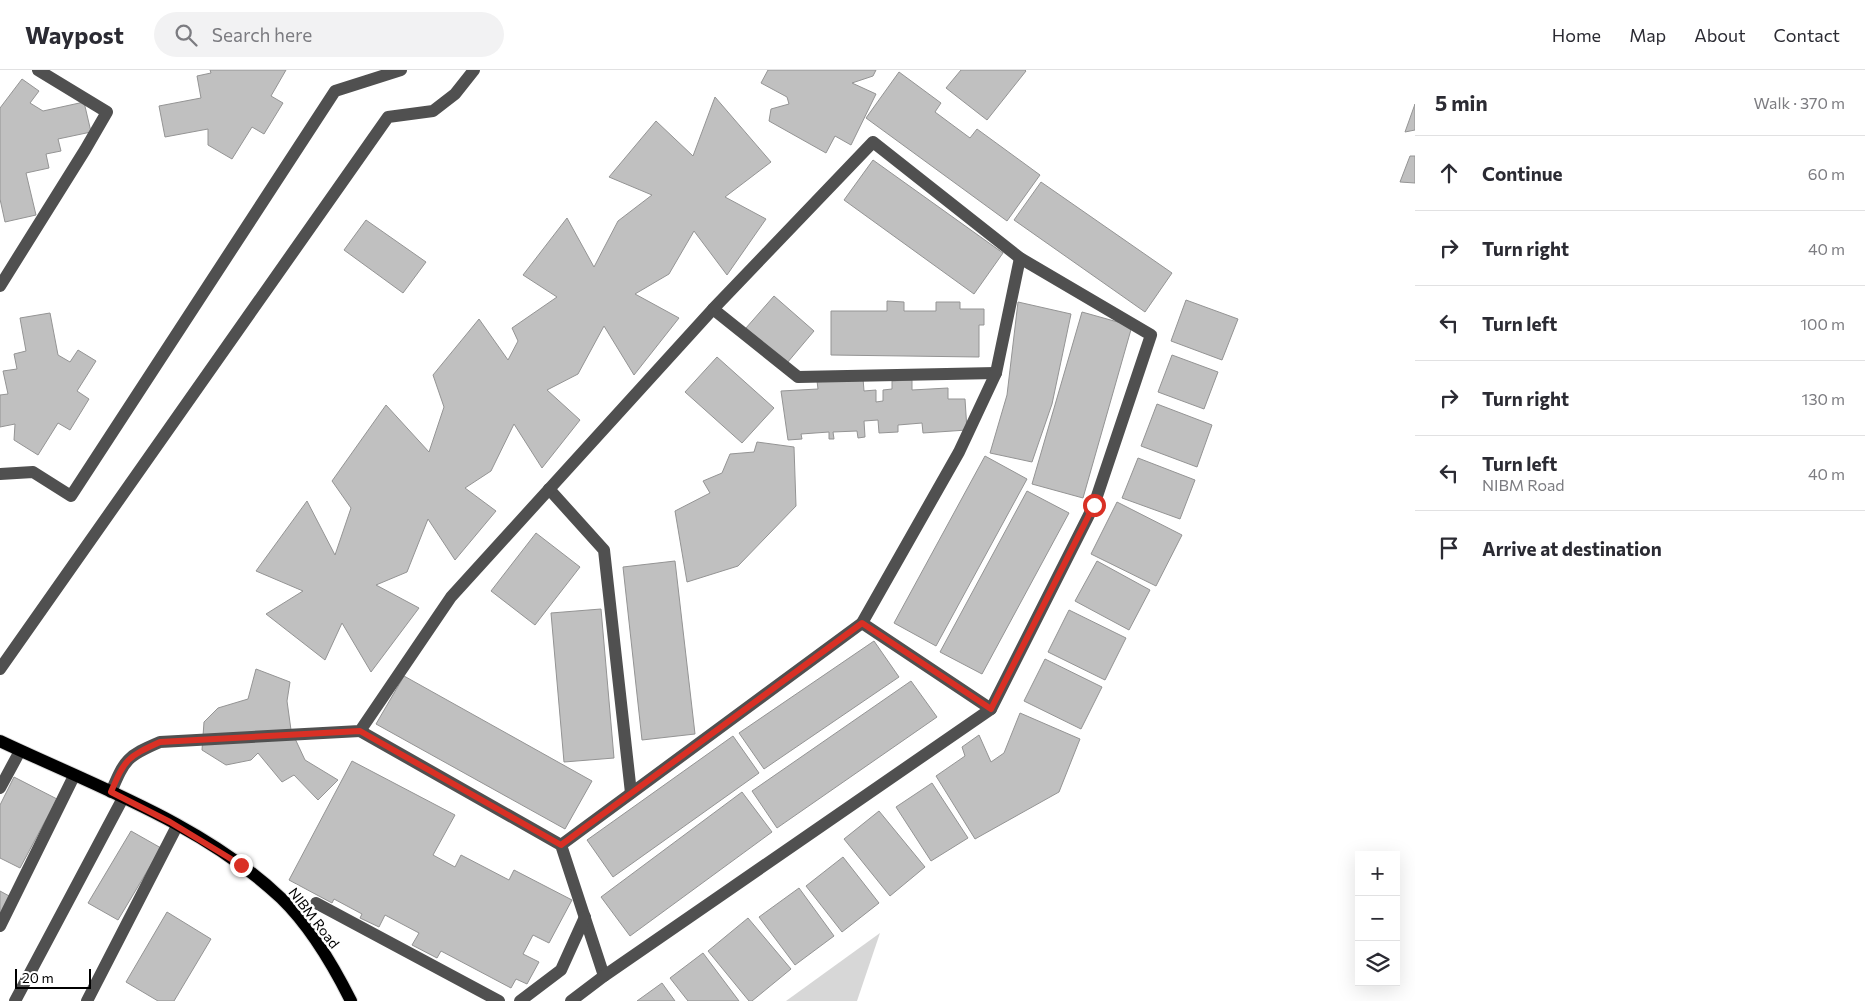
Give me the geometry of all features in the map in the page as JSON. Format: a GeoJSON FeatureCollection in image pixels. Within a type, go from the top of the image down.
{"type":"FeatureCollection","features":[{"type":"Feature","properties":{"kind":"main road","name":"NIBM Road"},"geometry":{"type":"LineString","coordinates":[[0,741],[117,795],[177,826],[241,865],[282,899],[318,943],[351,1001]]}},
{"type":"Feature","properties":{"kind":"street"},"geometry":{"type":"LineString","coordinates":[[0,286],[86,150],[107,112],[38,70]]}},
{"type":"Feature","properties":{"kind":"street"},"geometry":{"type":"LineString","coordinates":[[0,474],[33,472],[71,496],[335,91],[401,70]]}},
{"type":"Feature","properties":{"kind":"street"},"geometry":{"type":"LineString","coordinates":[[0,669],[388,117],[433,111],[455,94],[474,70]]}},
{"type":"Feature","properties":{"kind":"street"},"geometry":{"type":"LineString","coordinates":[[360,731],[451,597],[713,309],[873,142],[1020,258],[1151,335],[1094,505],[991,709],[604,976],[571,1001]]}},
{"type":"Feature","properties":{"kind":"street"},"geometry":{"type":"LineString","coordinates":[[561,845],[862,623],[959,452],[996,373],[1020,258]]}},
{"type":"Feature","properties":{"kind":"street"},"geometry":{"type":"LineString","coordinates":[[713,309],[798,378],[996,373]]}},
{"type":"Feature","properties":{"kind":"street"},"geometry":{"type":"LineString","coordinates":[[549,489],[604,550],[632,793]]}},
{"type":"Feature","properties":{"kind":"street"},"geometry":{"type":"LineString","coordinates":[[862,623],[991,709]]}},
{"type":"Feature","properties":{"kind":"street"},"geometry":{"type":"LineString","coordinates":[[15,1001],[117,795],[124,763],[135,753],[160,742],[360,731],[561,845],[604,976]]}},
{"type":"Feature","properties":{"kind":"street"},"geometry":{"type":"LineString","coordinates":[[0,788],[20,751]]}},
{"type":"Feature","properties":{"kind":"street"},"geometry":{"type":"LineString","coordinates":[[0,926],[74,776]]}},
{"type":"Feature","properties":{"kind":"street"},"geometry":{"type":"LineString","coordinates":[[87,1001],[177,826]]}},
{"type":"Feature","properties":{"kind":"street"},"geometry":{"type":"LineString","coordinates":[[316,903],[499,1001]]}},
{"type":"Feature","properties":{"kind":"street"},"geometry":{"type":"LineString","coordinates":[[520,1001],[561,970],[585,917]]}},
{"type":"Feature","properties":{"kind":"shaded area"},"geometry":{"type":"Polygon","coordinates":[[[880,933],[857,1001],[786,1001],[880,933]]]}},
{"type":"Feature","properties":{"kind":"building"},"geometry":{"type":"Polygon","coordinates":[[[210,70],[286,70],[271,96],[283,103],[264,134],[252,127],[232,159],[208,145],[208,129],[165,137],[159,106],[201,98],[197,76],[211,73],[210,70]]]}},
{"type":"Feature","properties":{"kind":"building"},"geometry":{"type":"Polygon","coordinates":[[[768,70],[876,70],[873,76],[852,83],[876,94],[851,145],[835,136],[826,153],[769,121],[771,109],[789,104],[787,97],[761,83],[768,70]]]}},
{"type":"Feature","properties":{"kind":"building"},"geometry":{"type":"Polygon","coordinates":[[[961,70],[1026,71],[987,120],[946,88],[961,70]]]}},
{"type":"Feature","properties":{"kind":"building"},"geometry":{"type":"Polygon","coordinates":[[[899,72],[941,103],[935,112],[970,138],[977,129],[1040,175],[1007,221],[866,118],[899,72]]]}},
{"type":"Feature","properties":{"kind":"building"},"geometry":{"type":"Polygon","coordinates":[[[22,79],[39,91],[30,103],[43,111],[84,102],[91,132],[58,139],[61,151],[46,154],[49,168],[26,173],[36,215],[5,222],[0,199],[0,108],[22,79]]]}},
{"type":"Feature","properties":{"kind":"building"},"geometry":{"type":"Polygon","coordinates":[[[715,97],[771,162],[725,197],[766,219],[727,275],[694,231],[669,274],[635,294],[679,318],[634,375],[604,326],[578,374],[547,390],[580,420],[542,468],[514,424],[491,471],[465,488],[496,511],[455,560],[428,519],[407,572],[376,585],[419,608],[371,672],[342,623],[325,660],[266,614],[303,591],[256,571],[307,501],[335,555],[351,508],[332,481],[386,405],[429,452],[444,407],[433,375],[479,319],[508,360],[518,341],[512,328],[557,297],[523,275],[567,218],[594,267],[618,221],[652,195],[609,177],[656,121],[693,156],[715,97]]]}},
{"type":"Feature","properties":{"kind":"building"},"geometry":{"type":"Polygon","coordinates":[[[1415,104],[1415,130],[1405,132],[1415,104]]]}},
{"type":"Feature","properties":{"kind":"building"},"geometry":{"type":"Polygon","coordinates":[[[1410,156],[1415,156],[1415,183],[1400,182],[1410,156]]]}},
{"type":"Feature","properties":{"kind":"building"},"geometry":{"type":"Polygon","coordinates":[[[873,160],[1003,253],[974,294],[844,200],[873,160]]]}},
{"type":"Feature","properties":{"kind":"building"},"geometry":{"type":"Polygon","coordinates":[[[1041,182],[1172,273],[1145,312],[1014,220],[1041,182]]]}},
{"type":"Feature","properties":{"kind":"building"},"geometry":{"type":"Polygon","coordinates":[[[366,220],[426,262],[403,293],[344,250],[366,220]]]}},
{"type":"Feature","properties":{"kind":"building"},"geometry":{"type":"Polygon","coordinates":[[[774,296],[814,331],[787,363],[746,328],[774,296]]]}},
{"type":"Feature","properties":{"kind":"building"},"geometry":{"type":"Polygon","coordinates":[[[1186,300],[1238,319],[1222,360],[1171,341],[1186,300]]]}},
{"type":"Feature","properties":{"kind":"building"},"geometry":{"type":"Polygon","coordinates":[[[887,301],[904,302],[904,311],[936,311],[936,302],[960,302],[960,309],[984,309],[984,325],[979,325],[979,357],[831,355],[831,311],[887,311],[887,301]]]}},
{"type":"Feature","properties":{"kind":"building"},"geometry":{"type":"Polygon","coordinates":[[[1018,302],[1071,314],[1052,404],[1032,462],[990,453],[1007,395],[1018,302]]]}},
{"type":"Feature","properties":{"kind":"building"},"geometry":{"type":"Polygon","coordinates":[[[1082,312],[1132,326],[1083,498],[1032,484],[1082,312]]]}},
{"type":"Feature","properties":{"kind":"building"},"geometry":{"type":"Polygon","coordinates":[[[50,313],[58,355],[70,362],[78,350],[96,361],[77,391],[89,399],[70,430],[58,423],[38,455],[14,440],[15,424],[0,427],[0,395],[8,394],[3,371],[17,369],[14,354],[26,351],[20,318],[50,313]]]}},
{"type":"Feature","properties":{"kind":"building"},"geometry":{"type":"Polygon","coordinates":[[[1172,355],[1218,372],[1204,409],[1158,392],[1172,355]]]}},
{"type":"Feature","properties":{"kind":"building"},"geometry":{"type":"Polygon","coordinates":[[[717,357],[774,408],[742,443],[685,392],[717,357]]]}},
{"type":"Feature","properties":{"kind":"building"},"geometry":{"type":"Polygon","coordinates":[[[863,378],[864,391],[876,390],[876,402],[883,401],[883,390],[892,389],[892,381],[912,380],[912,390],[948,388],[948,399],[965,399],[967,430],[923,433],[922,423],[898,425],[898,432],[879,433],[878,420],[864,421],[865,437],[858,438],[857,431],[833,432],[834,439],[829,439],[829,432],[801,434],[802,439],[788,440],[781,391],[818,389],[817,381],[863,378]]]}},
{"type":"Feature","properties":{"kind":"building"},"geometry":{"type":"Polygon","coordinates":[[[1157,404],[1212,425],[1197,467],[1141,446],[1157,404]]]}},
{"type":"Feature","properties":{"kind":"building"},"geometry":{"type":"Polygon","coordinates":[[[757,442],[794,447],[796,506],[738,566],[687,582],[675,511],[710,493],[703,481],[722,473],[730,454],[754,452],[757,442]]]}},
{"type":"Feature","properties":{"kind":"building"},"geometry":{"type":"Polygon","coordinates":[[[985,456],[1027,479],[936,646],[894,623],[985,456]]]}},
{"type":"Feature","properties":{"kind":"building"},"geometry":{"type":"Polygon","coordinates":[[[1138,458],[1195,480],[1180,519],[1122,498],[1138,458]]]}},
{"type":"Feature","properties":{"kind":"building"},"geometry":{"type":"Polygon","coordinates":[[[1027,491],[1069,513],[982,674],[940,652],[1027,491]]]}},
{"type":"Feature","properties":{"kind":"building"},"geometry":{"type":"Polygon","coordinates":[[[1117,502],[1182,535],[1156,586],[1091,554],[1117,502]]]}},
{"type":"Feature","properties":{"kind":"building"},"geometry":{"type":"Polygon","coordinates":[[[536,533],[580,567],[535,625],[491,591],[536,533]]]}},
{"type":"Feature","properties":{"kind":"building"},"geometry":{"type":"Polygon","coordinates":[[[675,561],[695,734],[642,740],[623,567],[675,561]]]}},
{"type":"Feature","properties":{"kind":"building"},"geometry":{"type":"Polygon","coordinates":[[[1097,561],[1150,590],[1129,630],[1075,601],[1097,561]]]}},
{"type":"Feature","properties":{"kind":"building"},"geometry":{"type":"Polygon","coordinates":[[[601,609],[614,758],[564,762],[551,613],[601,609]]]}},
{"type":"Feature","properties":{"kind":"building"},"geometry":{"type":"Polygon","coordinates":[[[1069,610],[1126,638],[1105,680],[1048,652],[1069,610]]]}},
{"type":"Feature","properties":{"kind":"building"},"geometry":{"type":"Polygon","coordinates":[[[874,641],[899,677],[764,769],[739,733],[874,641]]]}},
{"type":"Feature","properties":{"kind":"building"},"geometry":{"type":"Polygon","coordinates":[[[1045,659],[1102,687],[1081,729],[1024,701],[1045,659]]]}},
{"type":"Feature","properties":{"kind":"building"},"geometry":{"type":"Polygon","coordinates":[[[256,669],[290,682],[287,701],[291,730],[305,760],[338,780],[318,800],[294,775],[282,782],[258,753],[251,760],[226,765],[202,750],[204,722],[218,708],[248,699],[256,669]]]}},
{"type":"Feature","properties":{"kind":"building"},"geometry":{"type":"Polygon","coordinates":[[[404,676],[592,781],[565,829],[376,724],[404,676]]]}},
{"type":"Feature","properties":{"kind":"building"},"geometry":{"type":"Polygon","coordinates":[[[911,681],[937,717],[777,828],[752,791],[911,681]]]}},
{"type":"Feature","properties":{"kind":"building"},"geometry":{"type":"Polygon","coordinates":[[[1020,713],[1080,739],[1059,792],[975,839],[936,776],[965,756],[962,747],[979,735],[991,762],[1004,753],[1020,713]]]}},
{"type":"Feature","properties":{"kind":"building"},"geometry":{"type":"Polygon","coordinates":[[[733,736],[759,773],[613,877],[587,840],[733,736]]]}},
{"type":"Feature","properties":{"kind":"building"},"geometry":{"type":"Polygon","coordinates":[[[352,761],[455,815],[433,855],[455,867],[461,855],[509,880],[514,870],[572,900],[549,943],[533,935],[523,954],[539,962],[527,984],[516,979],[511,988],[441,951],[437,958],[412,945],[419,933],[385,915],[379,927],[360,918],[362,914],[334,899],[332,903],[289,880],[352,761]]]}},
{"type":"Feature","properties":{"kind":"building"},"geometry":{"type":"Polygon","coordinates":[[[14,777],[57,799],[20,868],[0,858],[0,805],[14,777]]]}},
{"type":"Feature","properties":{"kind":"building"},"geometry":{"type":"Polygon","coordinates":[[[932,783],[968,838],[931,861],[896,807],[932,783]]]}},
{"type":"Feature","properties":{"kind":"building"},"geometry":{"type":"Polygon","coordinates":[[[742,792],[772,832],[630,936],[601,897],[742,792]]]}},
{"type":"Feature","properties":{"kind":"building"},"geometry":{"type":"Polygon","coordinates":[[[879,811],[925,867],[890,896],[844,839],[879,811]]]}},
{"type":"Feature","properties":{"kind":"building"},"geometry":{"type":"Polygon","coordinates":[[[131,831],[161,848],[118,920],[88,903],[131,831]]]}},
{"type":"Feature","properties":{"kind":"building"},"geometry":{"type":"Polygon","coordinates":[[[843,857],[879,903],[842,932],[806,886],[843,857]]]}},
{"type":"Feature","properties":{"kind":"building"},"geometry":{"type":"Polygon","coordinates":[[[799,888],[834,936],[795,965],[759,917],[799,888]]]}},
{"type":"Feature","properties":{"kind":"building"},"geometry":{"type":"Polygon","coordinates":[[[0,891],[11,897],[0,919],[0,891]]]}},
{"type":"Feature","properties":{"kind":"building"},"geometry":{"type":"Polygon","coordinates":[[[167,912],[211,939],[174,1001],[158,1001],[126,982],[167,912]]]}},
{"type":"Feature","properties":{"kind":"building"},"geometry":{"type":"Polygon","coordinates":[[[748,918],[791,969],[752,1001],[749,1001],[708,951],[748,918]]]}},
{"type":"Feature","properties":{"kind":"building"},"geometry":{"type":"Polygon","coordinates":[[[703,953],[739,1001],[688,1001],[670,978],[703,953]]]}},
{"type":"Feature","properties":{"kind":"building"},"geometry":{"type":"Polygon","coordinates":[[[662,983],[675,1001],[637,1001],[662,983]]]}},
{"type":"Feature","properties":{"kind":"route"},"geometry":{"type":"LineString","coordinates":[[241,865],[170,822],[111,792],[124,763],[135,753],[160,742],[360,731],[561,845],[862,623],[991,709],[1094,505]]}}]}
